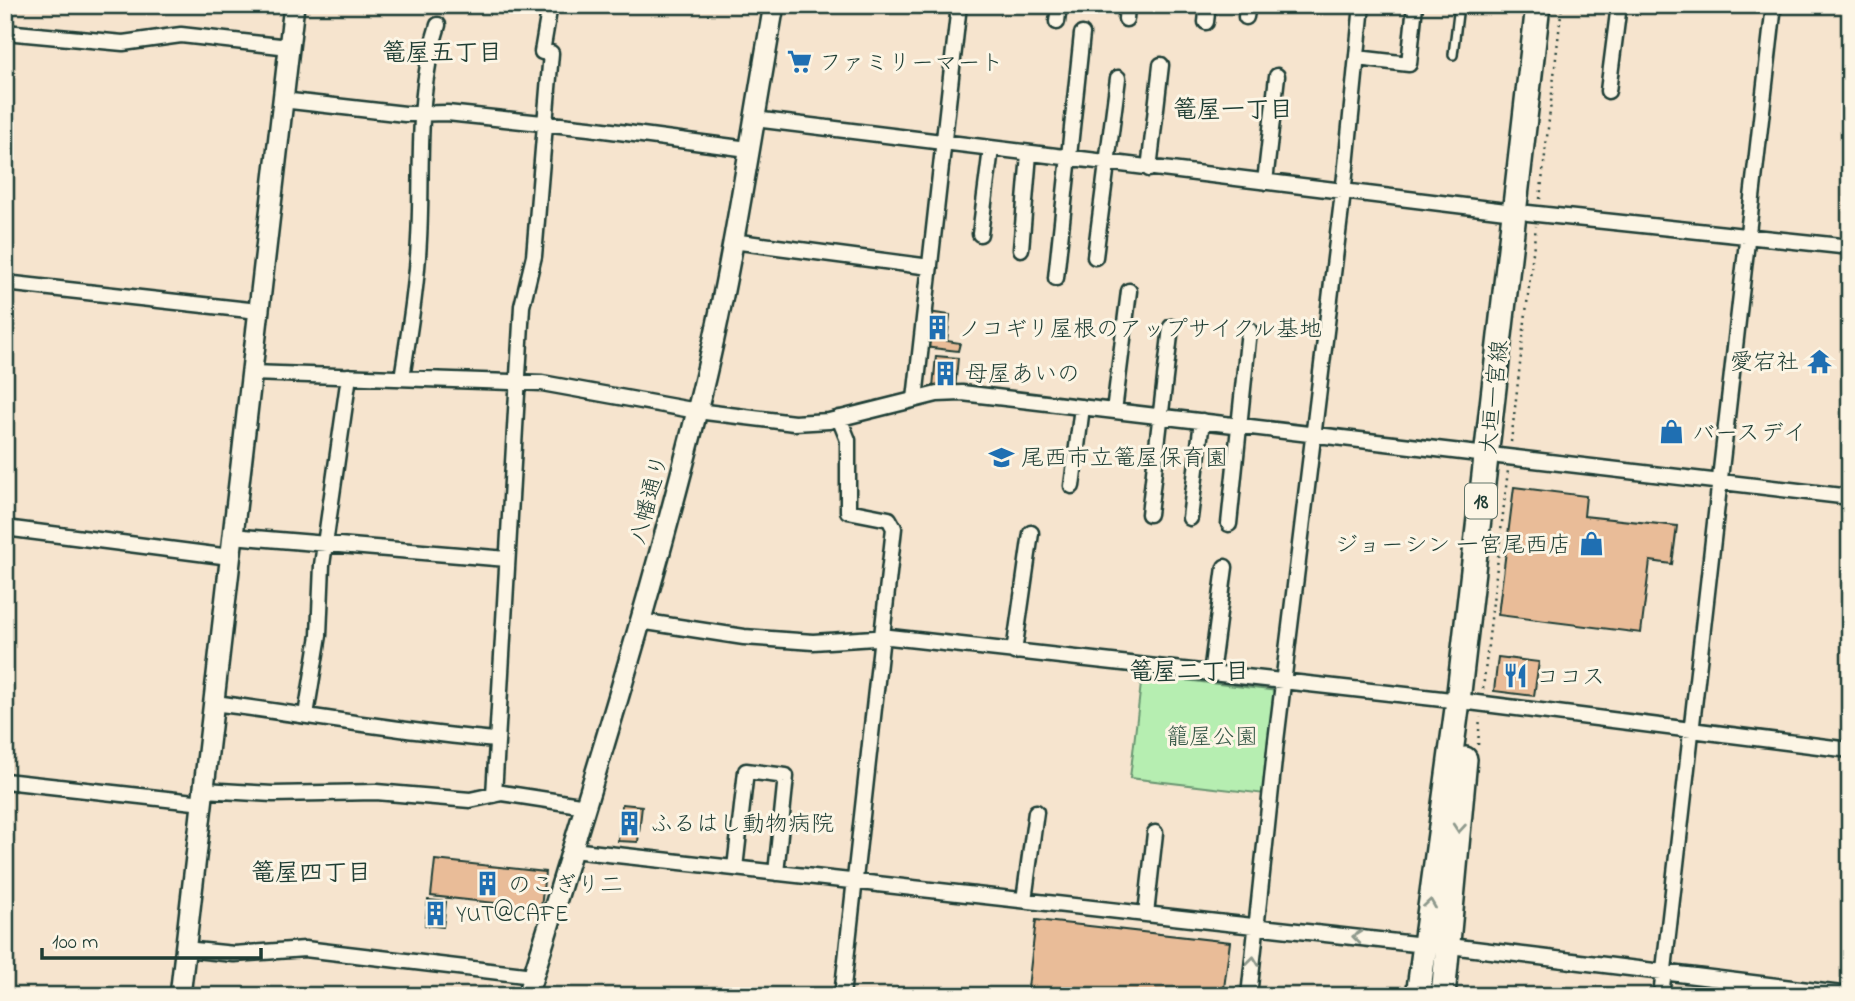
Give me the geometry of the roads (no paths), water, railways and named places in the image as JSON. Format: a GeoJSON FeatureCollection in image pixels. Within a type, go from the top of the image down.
{"type":"FeatureCollection","features":[{"type":"Feature","properties":{"kind":"main road","name":"大垣一宮線"},"geometry":{"type":"LineString","coordinates":[[1527,213],[1538,5]]}},
{"type":"Feature","properties":{"kind":"main road","name":"大垣一宮線"},"geometry":{"type":"LineString","coordinates":[[1443,996],[1450,946],[1470,702],[1552,5]]}},
{"type":"Feature","properties":{"kind":"main road","name":"大垣一宮線"},"geometry":{"type":"LineString","coordinates":[[1418,996],[1424,945],[1470,702]]}},
{"type":"Feature","properties":{"kind":"street"},"geometry":{"type":"LineString","coordinates":[[180,996],[294,5]]}},
{"type":"Feature","properties":{"kind":"street"},"geometry":{"type":"LineString","coordinates":[[494,794],[522,306],[534,256],[551,53],[542,52],[550,5]]}},
{"type":"Feature","properties":{"kind":"street","name":"八幡通り"},"geometry":{"type":"LineString","coordinates":[[527,996],[640,621],[697,411],[732,241],[774,5]]}},
{"type":"Feature","properties":{"kind":"street"},"geometry":{"type":"LineString","coordinates":[[915,399],[959,5]]}},
{"type":"Feature","properties":{"kind":"street"},"geometry":{"type":"LineString","coordinates":[[1057,22],[1059,5]]}},
{"type":"Feature","properties":{"kind":"street"},"geometry":{"type":"LineString","coordinates":[[1206,22],[1208,5]]}},
{"type":"Feature","properties":{"kind":"street"},"geometry":{"type":"LineString","coordinates":[[1249,996],[1343,192],[1362,5]]}},
{"type":"Feature","properties":{"kind":"street"},"geometry":{"type":"LineString","coordinates":[[1357,58],[1409,64],[1415,5]]}},
{"type":"Feature","properties":{"kind":"street"},"geometry":{"type":"LineString","coordinates":[[1608,91],[1619,5]]}},
{"type":"Feature","properties":{"kind":"street"},"geometry":{"type":"LineString","coordinates":[[1661,996],[1774,5]]}},
{"type":"Feature","properties":{"kind":"street"},"geometry":{"type":"LineString","coordinates":[[402,378],[419,240],[421,113],[430,49],[438,25]]}},
{"type":"Feature","properties":{"kind":"street"},"geometry":{"type":"LineString","coordinates":[[5,32],[123,43],[181,35],[289,47]]}},
{"type":"Feature","properties":{"kind":"street"},"geometry":{"type":"LineString","coordinates":[[1056,278],[1082,33]]}},
{"type":"Feature","properties":{"kind":"street"},"geometry":{"type":"LineString","coordinates":[[1149,169],[1161,65]]}},
{"type":"Feature","properties":{"kind":"street"},"geometry":{"type":"LineString","coordinates":[[1265,183],[1278,76]]}},
{"type":"Feature","properties":{"kind":"street"},"geometry":{"type":"LineString","coordinates":[[1096,257],[1118,78]]}},
{"type":"Feature","properties":{"kind":"street"},"geometry":{"type":"LineString","coordinates":[[282,100],[544,123],[748,149]]}},
{"type":"Feature","properties":{"kind":"street"},"geometry":{"type":"LineString","coordinates":[[754,118],[1265,183],[1850,247]]}},
{"type":"Feature","properties":{"kind":"street"},"geometry":{"type":"LineString","coordinates":[[980,234],[991,149]]}},
{"type":"Feature","properties":{"kind":"street"},"geometry":{"type":"LineString","coordinates":[[1021,248],[1030,153]]}},
{"type":"Feature","properties":{"kind":"street"},"geometry":{"type":"LineString","coordinates":[[732,241],[930,267]]}},
{"type":"Feature","properties":{"kind":"street"},"geometry":{"type":"LineString","coordinates":[[5,283],[258,312]]}},
{"type":"Feature","properties":{"kind":"street"},"geometry":{"type":"LineString","coordinates":[[1114,411],[1129,291]]}},
{"type":"Feature","properties":{"kind":"street"},"geometry":{"type":"LineString","coordinates":[[1149,514],[1171,327]]}},
{"type":"Feature","properties":{"kind":"street"},"geometry":{"type":"LineString","coordinates":[[1229,524],[1250,330]]}},
{"type":"Feature","properties":{"kind":"street"},"geometry":{"type":"LineString","coordinates":[[251,373],[518,382],[628,397],[697,411],[794,423],[839,418],[915,399],[962,393],[1850,497]]}},
{"type":"Feature","properties":{"kind":"street"},"geometry":{"type":"LineString","coordinates":[[306,715],[318,635],[325,545],[349,376]]}},
{"type":"Feature","properties":{"kind":"street"},"geometry":{"type":"LineString","coordinates":[[1072,486],[1082,407]]}},
{"type":"Feature","properties":{"kind":"street"},"geometry":{"type":"LineString","coordinates":[[839,418],[849,440],[848,511],[889,519],[894,528],[842,996]]}},
{"type":"Feature","properties":{"kind":"street"},"geometry":{"type":"LineString","coordinates":[[1190,519],[1202,421]]}},
{"type":"Feature","properties":{"kind":"street"},"geometry":{"type":"LineString","coordinates":[[5,528],[105,538],[230,557]]}},
{"type":"Feature","properties":{"kind":"street"},"geometry":{"type":"LineString","coordinates":[[1014,652],[1031,533]]}},
{"type":"Feature","properties":{"kind":"street"},"geometry":{"type":"LineString","coordinates":[[232,536],[507,559]]}},
{"type":"Feature","properties":{"kind":"street"},"geometry":{"type":"LineString","coordinates":[[1211,674],[1225,567]]}},
{"type":"Feature","properties":{"kind":"street"},"geometry":{"type":"LineString","coordinates":[[640,621],[744,637],[813,642],[882,638],[1014,652],[1470,702],[1850,750]]}},
{"type":"Feature","properties":{"kind":"street"},"geometry":{"type":"LineString","coordinates":[[214,704],[420,733],[496,740]]}},
{"type":"Feature","properties":{"kind":"street"},"geometry":{"type":"LineString","coordinates":[[735,868],[747,771],[786,776],[776,873]]}},
{"type":"Feature","properties":{"kind":"street"},"geometry":{"type":"LineString","coordinates":[[5,781],[203,797],[376,792],[470,800],[494,794],[526,794],[586,806]]}},
{"type":"Feature","properties":{"kind":"street"},"geometry":{"type":"LineString","coordinates":[[1024,900],[1036,812]]}},
{"type":"Feature","properties":{"kind":"street"},"geometry":{"type":"LineString","coordinates":[[1146,914],[1155,833]]}},
{"type":"Feature","properties":{"kind":"street"},"geometry":{"type":"LineString","coordinates":[[572,850],[1424,945]]}},
{"type":"Feature","properties":{"kind":"street"},"geometry":{"type":"LineString","coordinates":[[1450,946],[1850,995]]}},
{"type":"Feature","properties":{"kind":"street"},"geometry":{"type":"LineString","coordinates":[[185,949],[234,954],[305,949],[533,976]]}},
{"type":"Feature","properties":{"kind":"lane"},"geometry":{"type":"LineString","coordinates":[[1453,55],[1459,5]]}},
{"type":"Feature","properties":{"kind":"place","name":"ファミリーマート"},"geometry":{"type":"Point","coordinates":[799,62]}},
{"type":"Feature","properties":{"kind":"place","name":"ノコギリ屋根のアップサイクル基地"},"geometry":{"type":"Point","coordinates":[938,328]}},
{"type":"Feature","properties":{"kind":"place","name":"愛宕社"},"geometry":{"type":"Point","coordinates":[1819,361]}},
{"type":"Feature","properties":{"kind":"place","name":"母屋あいの"},"geometry":{"type":"Point","coordinates":[945,373]}},
{"type":"Feature","properties":{"kind":"place","name":"バースデイ"},"geometry":{"type":"Point","coordinates":[1672,432]}},
{"type":"Feature","properties":{"kind":"place","name":"尾西市立篭屋保育園"},"geometry":{"type":"Point","coordinates":[1001,457]}},
{"type":"Feature","properties":{"kind":"place","name":"ジョーシン 一宮尾西店"},"geometry":{"type":"Point","coordinates":[1591,544]}},
{"type":"Feature","properties":{"kind":"place","name":"ココス"},"geometry":{"type":"Point","coordinates":[1516,676]}},
{"type":"Feature","properties":{"kind":"place","name":"ふるはし動物病院"},"geometry":{"type":"Point","coordinates":[630,823]}},
{"type":"Feature","properties":{"kind":"place","name":"のこぎり二"},"geometry":{"type":"Point","coordinates":[488,884]}},
{"type":"Feature","properties":{"kind":"place","name":"YUT@CAFE"},"geometry":{"type":"Point","coordinates":[436,913]}},
{"type":"Feature","properties":{"kind":"district","name":"篭屋五丁目"},"geometry":{"type":"Point","coordinates":[442,52]}},
{"type":"Feature","properties":{"kind":"district","name":"篭屋一丁目"},"geometry":{"type":"Point","coordinates":[1233,109]}},
{"type":"Feature","properties":{"kind":"district","name":"篭屋二丁目"},"geometry":{"type":"Point","coordinates":[1189,671]}},
{"type":"Feature","properties":{"kind":"district","name":"篭屋四丁目"},"geometry":{"type":"Point","coordinates":[311,872]}},
{"type":"Feature","properties":{"kind":"park label","name":"籠屋公園"},"geometry":{"type":"Point","coordinates":[1212,736]}}]}
